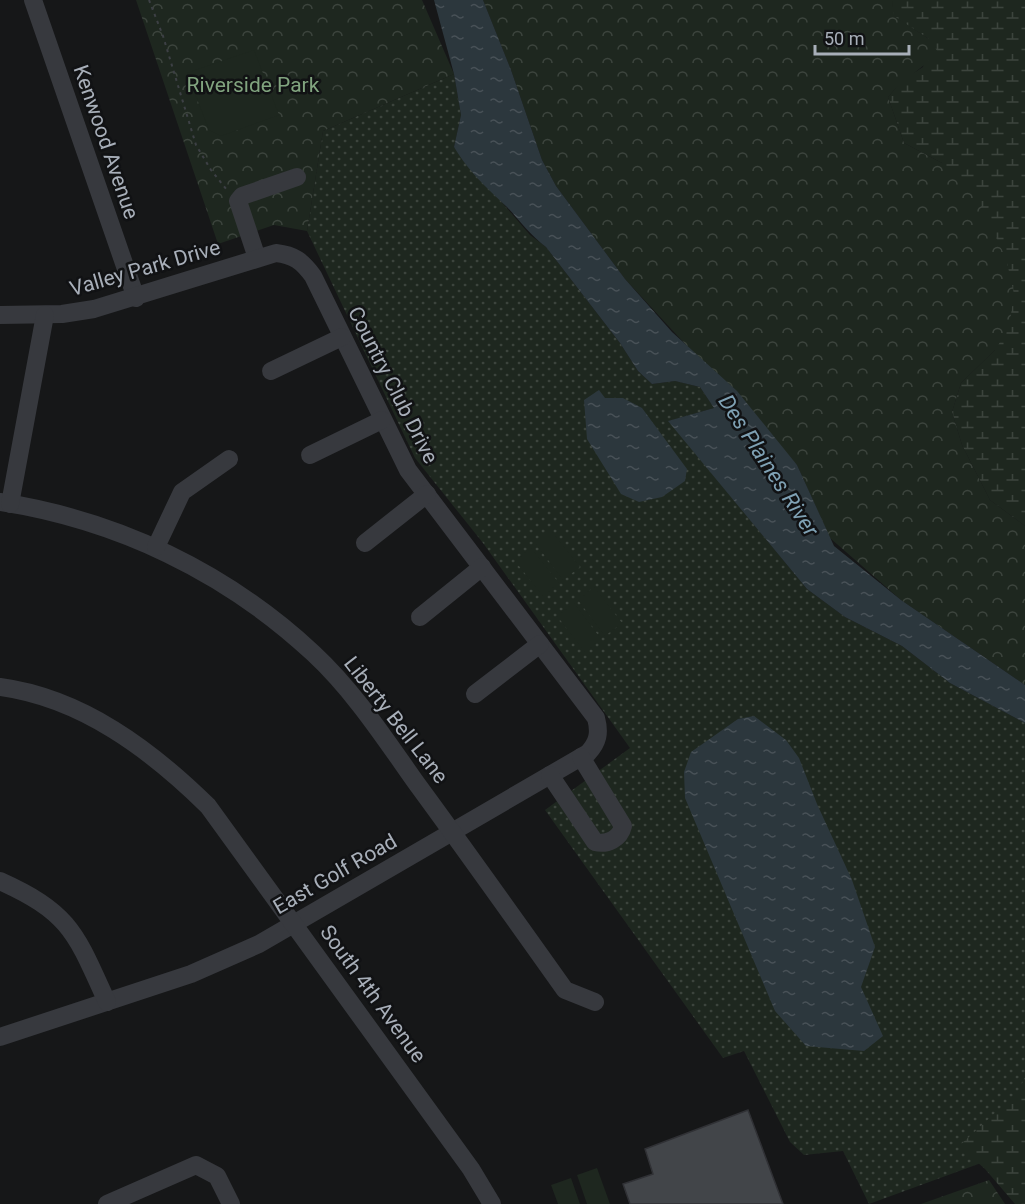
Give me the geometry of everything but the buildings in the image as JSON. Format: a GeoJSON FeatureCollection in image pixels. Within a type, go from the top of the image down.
{"type":"FeatureCollection","features":[{"type":"Feature","properties":{"kind":"street","name":"Kenwood Avenue"},"geometry":{"type":"LineString","coordinates":[[33,0],[136,298]]}},
{"type":"Feature","properties":{"kind":"street"},"geometry":{"type":"LineString","coordinates":[[261,256],[238,201],[242,196],[297,177]]}},
{"type":"Feature","properties":{"kind":"street","name":"Country Club Drive"},"geometry":{"type":"LineString","coordinates":[[261,256],[290,255],[303,262],[313,276],[408,470],[561,671]]}},
{"type":"Feature","properties":{"kind":"street","name":"Valley Park Drive"},"geometry":{"type":"LineString","coordinates":[[0,315],[45,315],[94,309],[136,298],[261,256]]}},
{"type":"Feature","properties":{"kind":"street"},"geometry":{"type":"LineString","coordinates":[[5,503],[45,315]]}},
{"type":"Feature","properties":{"kind":"street"},"geometry":{"type":"LineString","coordinates":[[271,371],[342,336]]}},
{"type":"Feature","properties":{"kind":"street"},"geometry":{"type":"LineString","coordinates":[[310,455],[382,420]]}},
{"type":"Feature","properties":{"kind":"street"},"geometry":{"type":"LineString","coordinates":[[156,547],[182,492],[229,459]]}},
{"type":"Feature","properties":{"kind":"street"},"geometry":{"type":"LineString","coordinates":[[365,543],[427,494]]}},
{"type":"Feature","properties":{"kind":"street","name":"Liberty Bell Lane"},"geometry":{"type":"LineString","coordinates":[[5,503],[45,509],[156,547],[256,604],[314,654],[356,699],[565,990],[595,1002]]}},
{"type":"Feature","properties":{"kind":"street"},"geometry":{"type":"LineString","coordinates":[[420,616],[482,567]]}},
{"type":"Feature","properties":{"kind":"street"},"geometry":{"type":"LineString","coordinates":[[475,694],[540,644]]}},
{"type":"Feature","properties":{"kind":"street","name":"East Golf Road"},"geometry":{"type":"LineString","coordinates":[[0,1037],[191,975],[259,944],[581,757],[595,745],[599,729],[596,718],[561,671]]}},
{"type":"Feature","properties":{"kind":"street","name":"South 4th Avenue"},"geometry":{"type":"LineString","coordinates":[[0,687],[70,706],[122,735],[173,772],[208,806],[471,1168],[492,1204]]}},
{"type":"Feature","properties":{"kind":"street"},"geometry":{"type":"LineString","coordinates":[[550,775],[595,842],[604,843],[615,839],[623,826],[581,757]]}},
{"type":"Feature","properties":{"kind":"street"},"geometry":{"type":"LineString","coordinates":[[0,881],[27,892],[57,912],[77,936],[107,1002]]}},
{"type":"Feature","properties":{"kind":"street"},"geometry":{"type":"LineString","coordinates":[[107,1204],[207,1160],[231,1204]]}},
{"type":"Feature","properties":{"kind":"path"},"geometry":{"type":"LineString","coordinates":[[149,0],[166,46],[196,145],[211,170],[238,201]]}},
{"type":"Feature","properties":{"kind":"green space","name":"Riverside Park"},"geometry":{"type":"Polygon","coordinates":[[[136,0],[422,0],[454,74],[323,131],[307,231],[274,225],[218,244],[136,0]]]}},
{"type":"Feature","properties":{"kind":"green space"},"geometry":{"type":"Polygon","coordinates":[[[483,0],[892,0],[894,16],[929,39],[938,52],[888,97],[904,143],[942,163],[973,190],[1006,258],[1014,294],[1009,328],[995,350],[961,383],[952,412],[962,445],[990,500],[1025,526],[1025,685],[901,600],[830,538],[797,465],[625,279],[556,186],[542,160],[511,70],[483,0]]]}},
{"type":"Feature","properties":{"kind":"green space"},"geometry":{"type":"Polygon","coordinates":[[[892,0],[1025,0],[1025,526],[990,500],[962,445],[952,412],[961,383],[995,350],[942,163],[904,143],[888,97],[903,80],[923,67],[929,39],[893,16],[892,0]]]}},
{"type":"Feature","properties":{"kind":"green space"},"geometry":{"type":"Polygon","coordinates":[[[254,50],[279,115],[221,136],[209,130],[187,73],[254,50]]]}},
{"type":"Feature","properties":{"kind":"green space"},"geometry":{"type":"Polygon","coordinates":[[[454,74],[461,115],[454,147],[530,235],[546,247],[620,343],[638,371],[652,384],[675,381],[700,387],[714,408],[669,421],[807,589],[845,617],[902,646],[950,683],[1025,723],[1025,1147],[869,1204],[843,1151],[804,1155],[790,1142],[744,1051],[723,1058],[545,810],[630,748],[483,543],[415,458],[307,231],[323,131],[454,74]]]}},
{"type":"Feature","properties":{"kind":"green space"},"geometry":{"type":"Polygon","coordinates":[[[552,532],[580,567],[563,580],[536,544],[552,532]]]}},
{"type":"Feature","properties":{"kind":"green space"},"geometry":{"type":"Polygon","coordinates":[[[531,548],[559,583],[543,596],[515,561],[531,548]]]}},
{"type":"Feature","properties":{"kind":"green space"},"geometry":{"type":"Polygon","coordinates":[[[594,587],[622,623],[605,636],[578,600],[594,587]]]}},
{"type":"Feature","properties":{"kind":"green space"},"geometry":{"type":"Polygon","coordinates":[[[574,603],[601,639],[585,652],[557,616],[574,603]]]}},
{"type":"Feature","properties":{"kind":"green space"},"geometry":{"type":"Polygon","coordinates":[[[1025,1077],[1025,1204],[1015,1204],[985,1169],[959,1146],[1018,1092],[1025,1077]]]}},
{"type":"Feature","properties":{"kind":"green space"},"geometry":{"type":"Polygon","coordinates":[[[597,1168],[610,1204],[587,1204],[577,1175],[597,1168]]]}},
{"type":"Feature","properties":{"kind":"green space"},"geometry":{"type":"Polygon","coordinates":[[[571,1178],[580,1204],[558,1204],[551,1185],[571,1178]]]}},
{"type":"Feature","properties":{"kind":"green space"},"geometry":{"type":"Polygon","coordinates":[[[989,1180],[1005,1204],[921,1204],[989,1180]]]}},
{"type":"Feature","properties":{"kind":"water","name":"Des Plaines River"},"geometry":{"type":"Polygon","coordinates":[[[434,0],[483,0],[511,70],[542,160],[556,186],[625,279],[672,332],[737,391],[797,465],[834,546],[901,600],[1025,685],[1025,723],[950,683],[902,646],[845,617],[807,589],[668,421],[714,408],[700,387],[675,381],[652,384],[638,371],[620,343],[546,247],[478,179],[454,147],[461,115],[454,74],[434,0]]]}},
{"type":"Feature","properties":{"kind":"water"},"geometry":{"type":"Polygon","coordinates":[[[599,390],[605,398],[623,398],[642,408],[687,469],[685,481],[662,497],[639,502],[621,494],[587,439],[584,400],[599,390]]]}},
{"type":"Feature","properties":{"kind":"water"},"geometry":{"type":"Polygon","coordinates":[[[754,716],[786,740],[799,758],[817,804],[852,880],[875,947],[861,987],[883,1036],[864,1051],[806,1046],[775,1011],[685,798],[684,772],[691,752],[738,719],[754,716]]]}}]}
